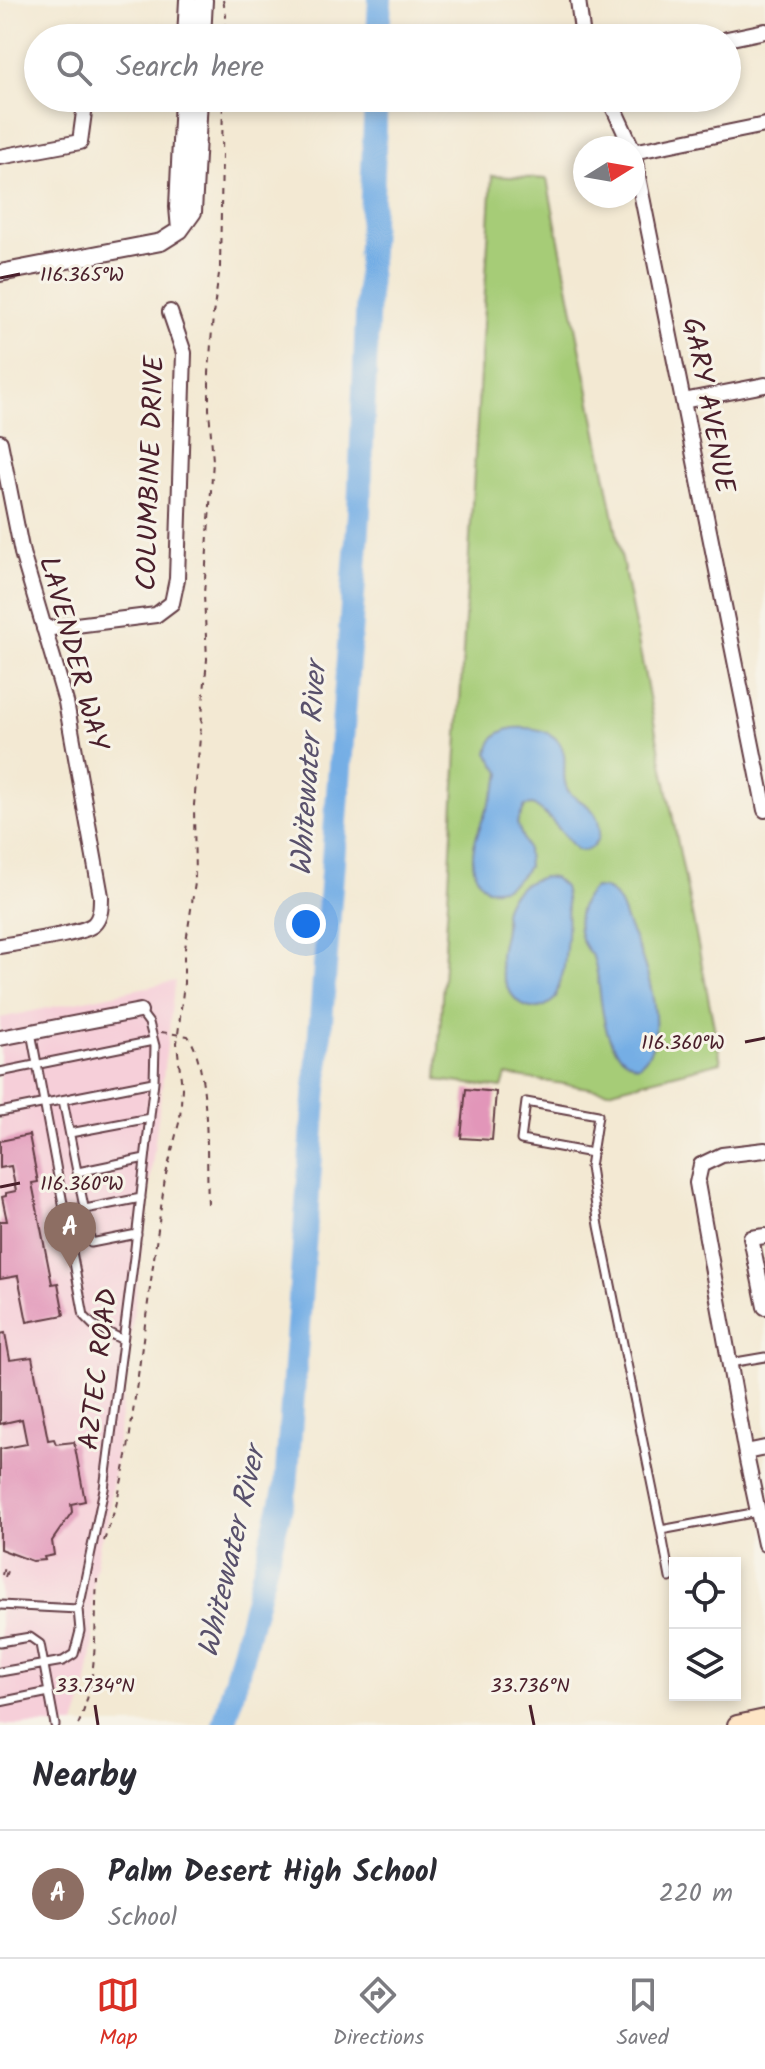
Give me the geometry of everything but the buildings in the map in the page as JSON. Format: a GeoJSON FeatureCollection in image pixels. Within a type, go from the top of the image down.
{"type":"FeatureCollection","features":[{"type":"Feature","properties":{"kind":"main road"},"geometry":{"type":"LineString","coordinates":[[737,1725],[765,1719]]}},
{"type":"Feature","properties":{"kind":"street"},"geometry":{"type":"LineString","coordinates":[[187,24],[188,0]]}},
{"type":"Feature","properties":{"kind":"street"},"geometry":{"type":"LineString","coordinates":[[203,24],[204,0]]}},
{"type":"Feature","properties":{"kind":"street"},"geometry":{"type":"LineString","coordinates":[[578,0],[581,24]]}},
{"type":"Feature","properties":{"kind":"street"},"geometry":{"type":"LineString","coordinates":[[741,36],[765,31]]}},
{"type":"Feature","properties":{"kind":"street"},"geometry":{"type":"LineString","coordinates":[[0,157],[80,142],[84,112]]}},
{"type":"Feature","properties":{"kind":"street"},"geometry":{"type":"LineString","coordinates":[[180,230],[178,207],[182,112]]}},
{"type":"Feature","properties":{"kind":"street"},"geometry":{"type":"LineString","coordinates":[[0,273],[161,242],[180,230],[193,212],[198,112]]}},
{"type":"Feature","properties":{"kind":"street","name":"GARY AVENUE"},"geometry":{"type":"LineString","coordinates":[[615,112],[626,136]]}},
{"type":"Feature","properties":{"kind":"street"},"geometry":{"type":"LineString","coordinates":[[645,149],[765,125]]}},
{"type":"Feature","properties":{"kind":"street","name":"GARY AVENUE"},"geometry":{"type":"LineString","coordinates":[[644,208],[765,810]]}},
{"type":"Feature","properties":{"kind":"street","name":"COLUMBINE DRIVE"},"geometry":{"type":"LineString","coordinates":[[44,629],[156,615],[172,603],[177,579],[184,353],[170,312]]}},
{"type":"Feature","properties":{"kind":"street"},"geometry":{"type":"LineString","coordinates":[[683,401],[765,385]]}},
{"type":"Feature","properties":{"kind":"street","name":"LAVENDER WAY"},"geometry":{"type":"LineString","coordinates":[[0,442],[22,553],[66,702],[101,896],[101,911],[94,924],[77,933],[0,946]]}},
{"type":"Feature","properties":{"kind":"street"},"geometry":{"type":"LineString","coordinates":[[0,1038],[140,1011]]}},
{"type":"Feature","properties":{"kind":"street"},"geometry":{"type":"LineString","coordinates":[[764,1535],[697,1183],[701,1165],[722,1155],[765,1150]]}},
{"type":"Feature","properties":{"kind":"street"},"geometry":{"type":"LineString","coordinates":[[765,1236],[751,1238],[765,1307]]}},
{"type":"Feature","properties":{"kind":"street"},"geometry":{"type":"LineString","coordinates":[[746,1452],[765,1448]]}},
{"type":"Feature","properties":{"kind":"lane","name":"AZTEC ROAD"},"geometry":{"type":"LineString","coordinates":[[44,1664],[63,1661],[74,1654],[80,1631],[78,1609],[97,1528],[137,1234],[153,1082],[152,1036],[149,1023],[140,1011]]}},
{"type":"Feature","properties":{"kind":"lane"},"geometry":{"type":"LineString","coordinates":[[31,1032],[84,1316],[93,1325],[123,1340]]}},
{"type":"Feature","properties":{"kind":"lane"},"geometry":{"type":"LineString","coordinates":[[0,1072],[152,1036]]}},
{"type":"Feature","properties":{"kind":"lane"},"geometry":{"type":"LineString","coordinates":[[0,1112],[153,1082]]}},
{"type":"Feature","properties":{"kind":"lane"},"geometry":{"type":"LineString","coordinates":[[63,1100],[91,1243],[137,1234]]}},
{"type":"Feature","properties":{"kind":"lane"},"geometry":{"type":"LineString","coordinates":[[592,1153],[521,1140],[526,1102],[598,1115],[590,1167],[599,1226],[669,1573]]}},
{"type":"Feature","properties":{"kind":"lane"},"geometry":{"type":"LineString","coordinates":[[70,1133],[150,1118]]}},
{"type":"Feature","properties":{"kind":"lane"},"geometry":{"type":"LineString","coordinates":[[78,1172],[145,1158]]}},
{"type":"Feature","properties":{"kind":"lane"},"geometry":{"type":"LineString","coordinates":[[85,1209],[141,1198]]}},
{"type":"Feature","properties":{"kind":"lane"},"geometry":{"type":"LineString","coordinates":[[730,1363],[765,1357]]}},
{"type":"Feature","properties":{"kind":"lane"},"geometry":{"type":"LineString","coordinates":[[661,1530],[758,1512]]}},
{"type":"Feature","properties":{"kind":"lane"},"geometry":{"type":"LineString","coordinates":[[0,1605],[78,1609]]}},
{"type":"Feature","properties":{"kind":"lane"},"geometry":{"type":"LineString","coordinates":[[0,1642],[30,1637],[40,1644],[55,1725]]}},
{"type":"Feature","properties":{"kind":"lane"},"geometry":{"type":"LineString","coordinates":[[0,1672],[44,1664]]}},
{"type":"Feature","properties":{"kind":"lane"},"geometry":{"type":"LineString","coordinates":[[0,1702],[49,1692]]}},
{"type":"Feature","properties":{"kind":"path"},"geometry":{"type":"LineString","coordinates":[[223,0],[226,24]]}},
{"type":"Feature","properties":{"kind":"path"},"geometry":{"type":"LineString","coordinates":[[102,1549],[127,1456],[165,1178],[180,1119],[182,1088],[178,1033],[184,955],[195,883],[194,805],[207,659],[204,594],[213,461],[209,385],[213,315],[220,267],[223,112]]}},
{"type":"Feature","properties":{"kind":"path"},"geometry":{"type":"LineString","coordinates":[[152,1036],[178,1033],[191,1039],[202,1083],[208,1204]]}},
{"type":"Feature","properties":{"kind":"path"},"geometry":{"type":"LineString","coordinates":[[4,1576],[6,1567]]}},
{"type":"Feature","properties":{"kind":"path"},"geometry":{"type":"LineString","coordinates":[[78,1725],[91,1687],[96,1648],[97,1575]]}},
{"type":"Feature","properties":{"kind":"shaded area"},"geometry":{"type":"Polygon","coordinates":[[[175,981],[108,1519],[100,1541],[93,1581],[93,1647],[85,1694],[75,1725],[0,1725],[0,1018],[175,981]]]}},
{"type":"Feature","properties":{"kind":"green space"},"geometry":{"type":"Polygon","coordinates":[[[492,176],[547,179],[721,1062],[608,1091],[506,1075],[502,1088],[437,1080],[492,176]]]}},
{"type":"Feature","properties":{"kind":"water"},"geometry":{"type":"Polygon","coordinates":[[[514,728],[538,729],[557,740],[564,754],[567,788],[597,817],[598,838],[591,848],[577,850],[540,810],[533,805],[525,806],[517,823],[527,849],[528,867],[510,884],[500,889],[487,889],[477,877],[473,863],[478,833],[501,774],[488,753],[496,736],[514,728]]]}},
{"type":"Feature","properties":{"kind":"water"},"geometry":{"type":"Polygon","coordinates":[[[543,877],[554,878],[564,887],[567,937],[556,998],[545,1006],[534,1008],[524,1006],[509,990],[501,968],[500,952],[505,929],[504,913],[509,900],[524,885],[543,877]]]}},
{"type":"Feature","properties":{"kind":"water"},"geometry":{"type":"Polygon","coordinates":[[[594,888],[607,890],[619,903],[649,981],[654,1002],[654,1040],[648,1055],[637,1066],[614,1047],[608,1034],[594,960],[579,930],[581,906],[594,888]]]}},
{"type":"Feature","properties":{"kind":"waterway","name":"Whitewater River"},"geometry":{"type":"LineString","coordinates":[[379,24],[380,0]]}},
{"type":"Feature","properties":{"kind":"waterway","name":"Whitewater River"},"geometry":{"type":"LineString","coordinates":[[224,1725],[286,1486],[359,514],[375,112]]}},
{"type":"Feature","properties":{"kind":"place","name":"Palm Desert High School"},"geometry":{"type":"Point","coordinates":[70,1268]}}]}
